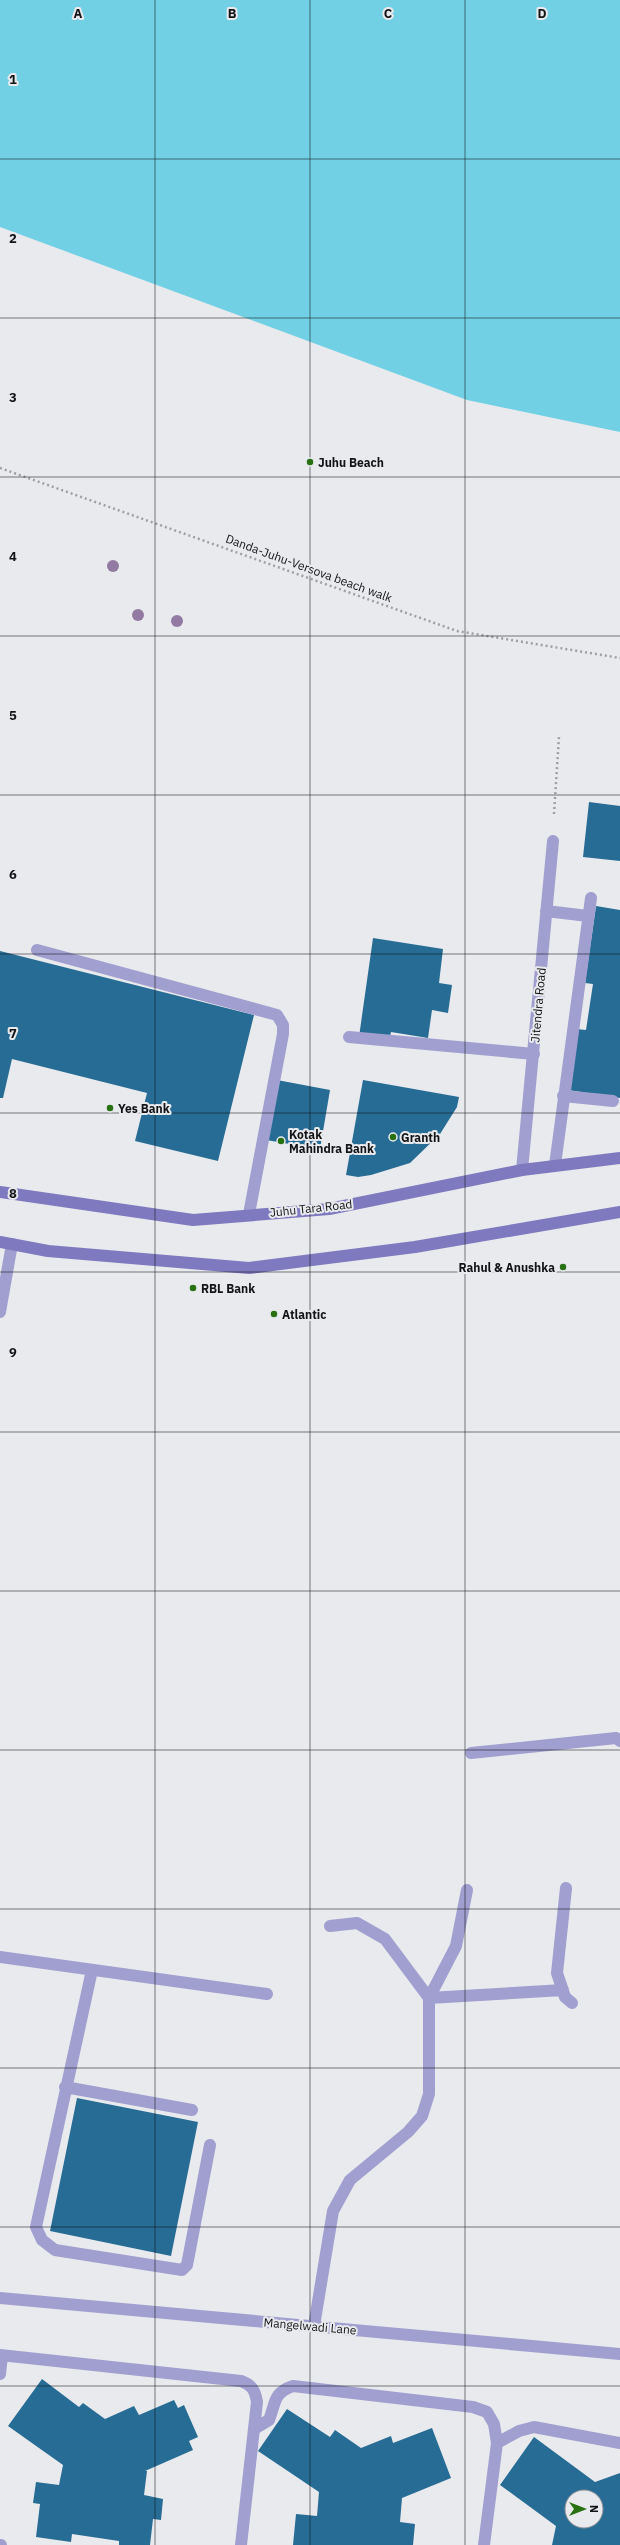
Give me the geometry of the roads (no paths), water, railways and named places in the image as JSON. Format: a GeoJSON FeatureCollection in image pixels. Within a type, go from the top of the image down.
{"type":"FeatureCollection","features":[{"type":"Feature","properties":{"kind":"main road","name":"Juhu Tara Road"},"geometry":{"type":"LineString","coordinates":[[0,1192],[192,1220],[329,1208],[522,1170],[620,1158]]}},
{"type":"Feature","properties":{"kind":"main road"},"geometry":{"type":"LineString","coordinates":[[0,1242],[48,1251],[249,1268],[415,1247],[620,1212]]}},
{"type":"Feature","properties":{"kind":"street","name":"Jitendra Road"},"geometry":{"type":"LineString","coordinates":[[522,1170],[553,841]]}},
{"type":"Feature","properties":{"kind":"street"},"geometry":{"type":"LineString","coordinates":[[555,1165],[590,898]]}},
{"type":"Feature","properties":{"kind":"street"},"geometry":{"type":"LineString","coordinates":[[546,911],[588,916]]}},
{"type":"Feature","properties":{"kind":"street"},"geometry":{"type":"LineString","coordinates":[[37,950],[277,1015],[283,1025],[283,1034],[249,1214]]}},
{"type":"Feature","properties":{"kind":"street"},"geometry":{"type":"LineString","coordinates":[[349,1037],[534,1054]]}},
{"type":"Feature","properties":{"kind":"street"},"geometry":{"type":"LineString","coordinates":[[563,1096],[613,1101]]}},
{"type":"Feature","properties":{"kind":"street"},"geometry":{"type":"LineString","coordinates":[[0,1312],[12,1244]]}},
{"type":"Feature","properties":{"kind":"street"},"geometry":{"type":"LineString","coordinates":[[471,1753],[616,1738],[620,1741]]}},
{"type":"Feature","properties":{"kind":"street"},"geometry":{"type":"LineString","coordinates":[[566,1888],[557,1974],[565,1997],[572,2003]]}},
{"type":"Feature","properties":{"kind":"street"},"geometry":{"type":"LineString","coordinates":[[314,2326],[333,2211],[350,2180],[408,2132],[422,2116],[429,2094],[429,1998],[456,1946],[467,1890]]}},
{"type":"Feature","properties":{"kind":"street"},"geometry":{"type":"LineString","coordinates":[[330,1926],[357,1923],[385,1940],[429,1998]]}},
{"type":"Feature","properties":{"kind":"street"},"geometry":{"type":"LineString","coordinates":[[0,1957],[267,1994]]}},
{"type":"Feature","properties":{"kind":"street"},"geometry":{"type":"LineString","coordinates":[[92,1970],[65,2087],[36,2227],[42,2240],[55,2250],[182,2270],[187,2265],[210,2145]]}},
{"type":"Feature","properties":{"kind":"street"},"geometry":{"type":"LineString","coordinates":[[429,1998],[563,1990]]}},
{"type":"Feature","properties":{"kind":"street"},"geometry":{"type":"LineString","coordinates":[[65,2087],[192,2110]]}},
{"type":"Feature","properties":{"kind":"street","name":"Mangelwadi Lane"},"geometry":{"type":"LineString","coordinates":[[0,2298],[620,2354]]}},
{"type":"Feature","properties":{"kind":"street"},"geometry":{"type":"LineString","coordinates":[[0,2374],[1,2356],[241,2381],[250,2384],[255,2391],[254,2429],[242,2545]]}},
{"type":"Feature","properties":{"kind":"street"},"geometry":{"type":"LineString","coordinates":[[254,2429],[269,2420],[275,2400],[281,2390],[293,2386],[473,2407],[487,2412],[494,2424],[497,2442],[484,2545]]}},
{"type":"Feature","properties":{"kind":"street"},"geometry":{"type":"LineString","coordinates":[[497,2442],[519,2431],[534,2427],[620,2443]]}},
{"type":"Feature","properties":{"kind":"water"},"geometry":{"type":"Polygon","coordinates":[[[0,0],[620,0],[620,432],[467,400],[0,227],[0,0]]]}},
{"type":"Feature","properties":{"kind":"place","name":"Juhu Beach"},"geometry":{"type":"Point","coordinates":[310,462]}},
{"type":"Feature","properties":{"kind":"place","name":"Yes Bank"},"geometry":{"type":"Point","coordinates":[110,1108]}},
{"type":"Feature","properties":{"kind":"place","name":"Granth"},"geometry":{"type":"Point","coordinates":[393,1137]}},
{"type":"Feature","properties":{"kind":"place","name":"Kotak Mahindra Bank"},"geometry":{"type":"Point","coordinates":[281,1141]}},
{"type":"Feature","properties":{"kind":"place","name":"Rahul & Anushka"},"geometry":{"type":"Point","coordinates":[563,1267]}},
{"type":"Feature","properties":{"kind":"place","name":"RBL Bank"},"geometry":{"type":"Point","coordinates":[193,1288]}},
{"type":"Feature","properties":{"kind":"place","name":"Atlantic"},"geometry":{"type":"Point","coordinates":[274,1314]}}]}
